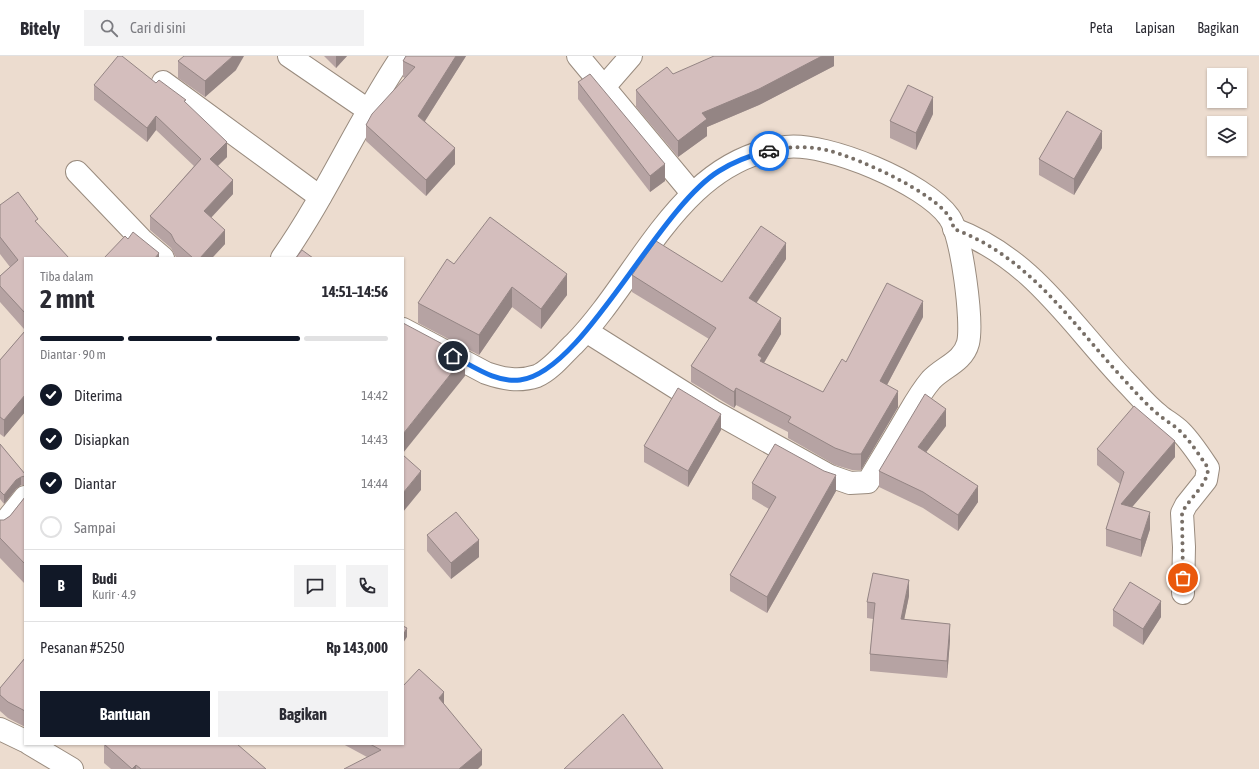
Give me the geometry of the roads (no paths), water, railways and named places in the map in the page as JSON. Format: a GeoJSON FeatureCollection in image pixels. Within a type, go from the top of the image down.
{"type":"FeatureCollection","features":[{"type":"Feature","properties":{"kind":"street"},"geometry":{"type":"LineString","coordinates":[[288,56],[368,110]]}},
{"type":"Feature","properties":{"kind":"street"},"geometry":{"type":"LineString","coordinates":[[283,257],[299,234],[368,110],[402,56]]}},
{"type":"Feature","properties":{"kind":"street"},"geometry":{"type":"LineString","coordinates":[[578,56],[692,193]]}},
{"type":"Feature","properties":{"kind":"street"},"geometry":{"type":"LineString","coordinates":[[604,87],[631,56]]}},
{"type":"Feature","properties":{"kind":"street"},"geometry":{"type":"LineString","coordinates":[[163,82],[320,197]]}},
{"type":"Feature","properties":{"kind":"street"},"geometry":{"type":"LineString","coordinates":[[404,330],[486,373],[500,378],[520,380],[539,375],[554,364],[586,331],[662,229],[692,193],[718,171],[748,156],[787,147],[829,151],[882,171],[926,196],[950,217],[959,242],[967,294],[969,328],[968,342],[963,354],[932,378],[920,395],[868,482],[850,483],[830,476],[713,411],[586,331]]}},
{"type":"Feature","properties":{"kind":"street"},"geometry":{"type":"LineString","coordinates":[[77,172],[143,241],[162,257]]}},
{"type":"Feature","properties":{"kind":"street"},"geometry":{"type":"LineString","coordinates":[[954,229],[975,237],[1001,253],[1052,296],[1108,363],[1140,397],[1158,414],[1181,432],[1208,468],[1206,480],[1186,505],[1182,513],[1184,547],[1183,593]]}},
{"type":"Feature","properties":{"kind":"street"},"geometry":{"type":"LineString","coordinates":[[2,522],[24,498]]}},
{"type":"Feature","properties":{"kind":"street"},"geometry":{"type":"LineString","coordinates":[[0,729],[24,741]]}},
{"type":"Feature","properties":{"kind":"street"},"geometry":{"type":"LineString","coordinates":[[32,745],[72,769]]}}]}
